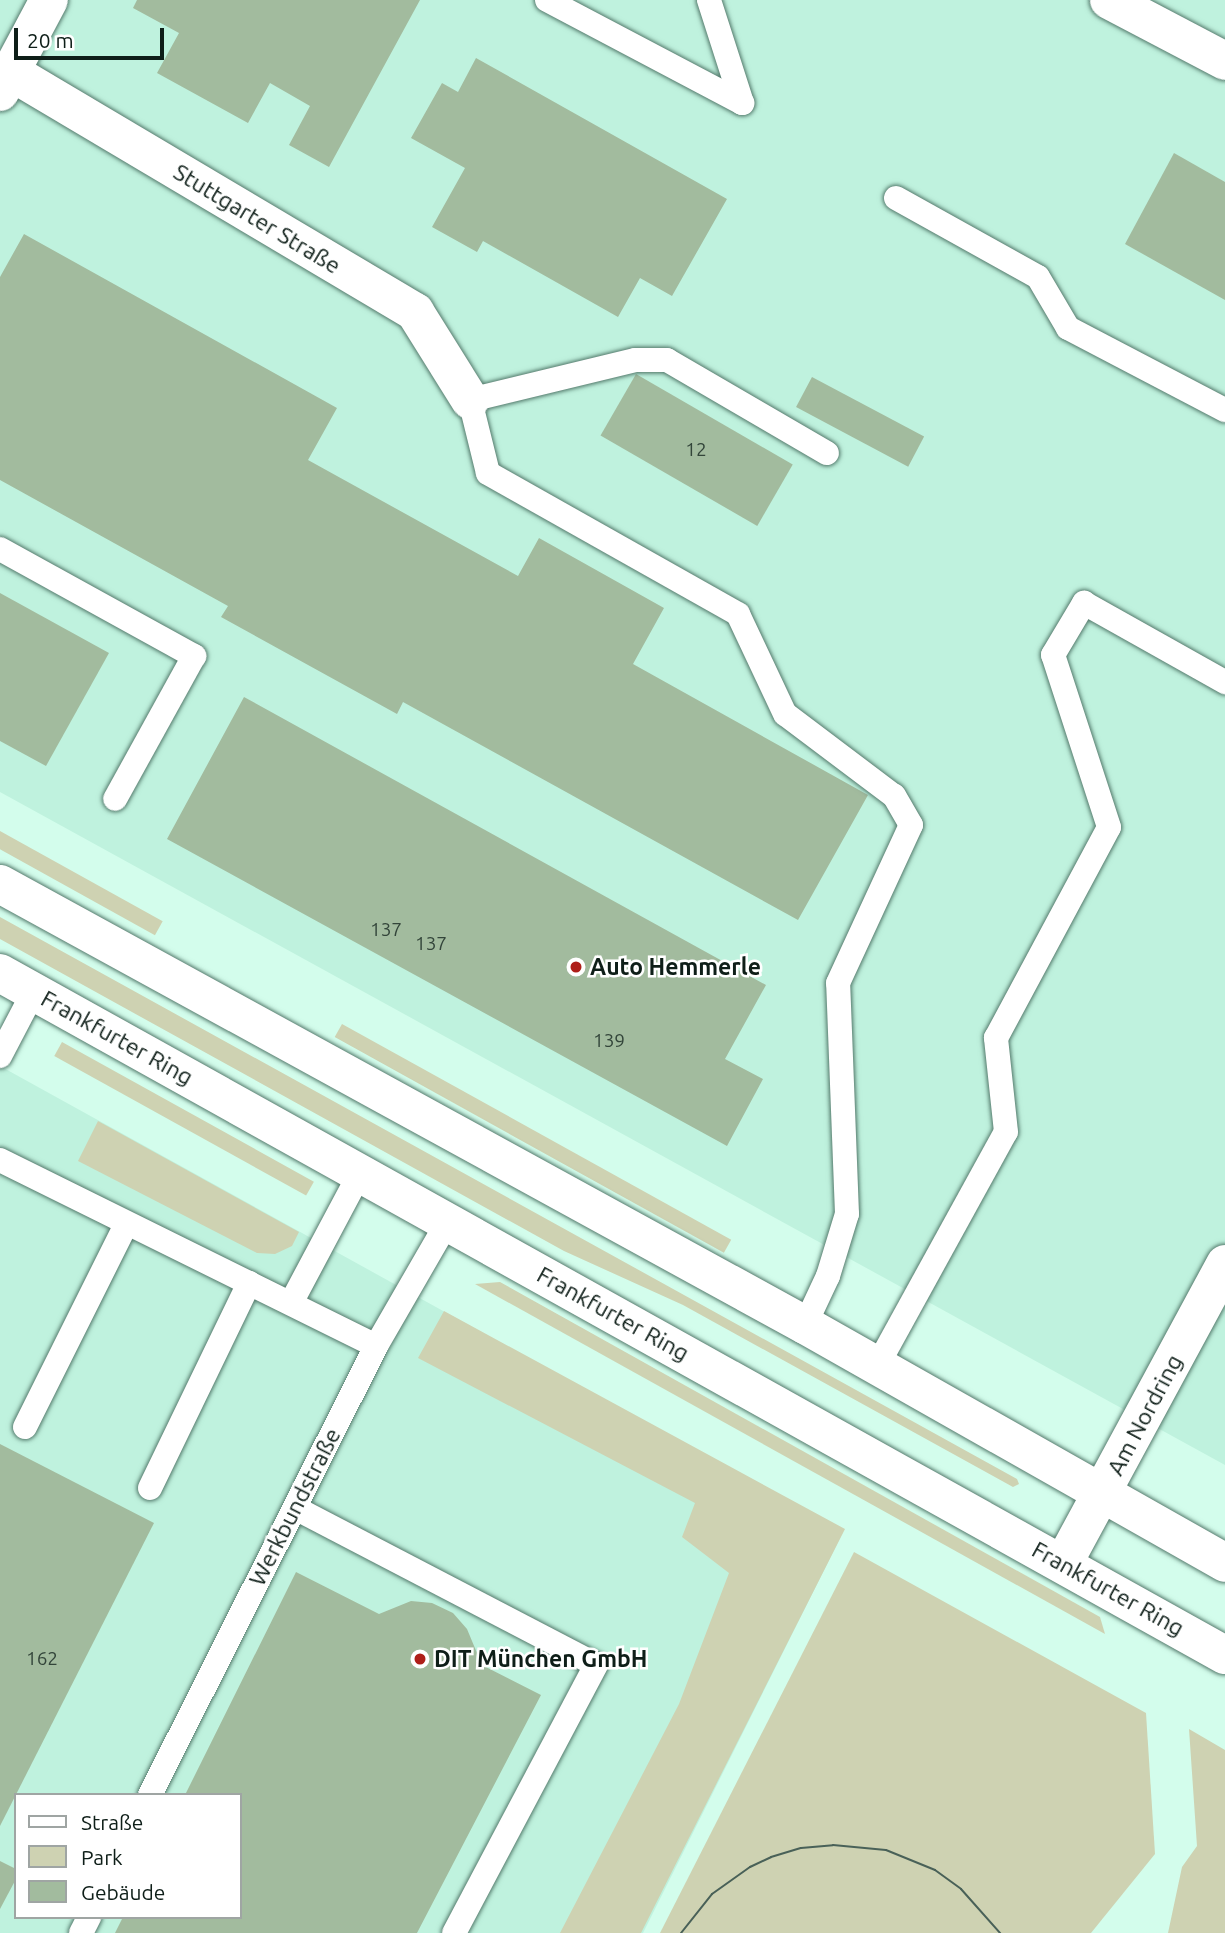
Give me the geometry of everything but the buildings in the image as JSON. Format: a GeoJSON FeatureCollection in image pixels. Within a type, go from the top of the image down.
{"type":"FeatureCollection","features":[{"type":"Feature","properties":{"kind":"main road","name":"Stuttgarter Straße"},"geometry":{"type":"LineString","coordinates":[[49,0],[5,82],[415,312],[470,400]]}},
{"type":"Feature","properties":{"kind":"main road"},"geometry":{"type":"LineString","coordinates":[[1109,0],[1225,61]]}},
{"type":"Feature","properties":{"kind":"main road"},"geometry":{"type":"LineString","coordinates":[[0,884],[805,1325],[876,1368],[1225,1563]]}},
{"type":"Feature","properties":{"kind":"main road","name":"Frankfurter Ring"},"geometry":{"type":"LineString","coordinates":[[0,973],[1225,1655]]}},
{"type":"Feature","properties":{"kind":"main road","name":"Am Nordring"},"geometry":{"type":"LineString","coordinates":[[1063,1564],[1225,1264]]}},
{"type":"Feature","properties":{"kind":"lane"},"geometry":{"type":"LineString","coordinates":[[547,0],[742,103],[709,0]]}},
{"type":"Feature","properties":{"kind":"lane"},"geometry":{"type":"LineString","coordinates":[[896,198],[1038,277],[1068,328],[1225,410]]}},
{"type":"Feature","properties":{"kind":"lane"},"geometry":{"type":"LineString","coordinates":[[805,1325],[828,1276],[848,1214],[838,983],[911,825],[894,796],[785,714],[738,614],[488,473],[470,400],[635,360],[667,360],[827,453]]}},
{"type":"Feature","properties":{"kind":"lane"},"geometry":{"type":"LineString","coordinates":[[0,549],[194,656],[115,799]]}},
{"type":"Feature","properties":{"kind":"lane"},"geometry":{"type":"LineString","coordinates":[[876,1368],[1006,1132],[996,1038],[1109,827],[1053,655],[1084,603],[1225,682]]}},
{"type":"Feature","properties":{"kind":"lane"},"geometry":{"type":"LineString","coordinates":[[0,1056],[34,991]]}},
{"type":"Feature","properties":{"kind":"lane"},"geometry":{"type":"LineString","coordinates":[[0,1160],[376,1346]]}},
{"type":"Feature","properties":{"kind":"lane"},"geometry":{"type":"LineString","coordinates":[[291,1303],[360,1173]]}},
{"type":"Feature","properties":{"kind":"lane","name":"Werkbundstraße"},"geometry":{"type":"LineString","coordinates":[[151,1793],[376,1346],[447,1223]]}},
{"type":"Feature","properties":{"kind":"lane"},"geometry":{"type":"LineString","coordinates":[[25,1427],[126,1224]]}},
{"type":"Feature","properties":{"kind":"lane"},"geometry":{"type":"LineString","coordinates":[[150,1488],[249,1283]]}},
{"type":"Feature","properties":{"kind":"lane"},"geometry":{"type":"LineString","coordinates":[[295,1508],[596,1665],[454,1933]]}},
{"type":"Feature","properties":{"kind":"shaded area"},"geometry":{"type":"Polygon","coordinates":[[[0,0],[1225,0],[1225,1465],[0,792],[0,0]]]}},
{"type":"Feature","properties":{"kind":"shaded area"},"geometry":{"type":"Polygon","coordinates":[[[0,1066],[843,1532],[643,1933],[0,1933],[0,1066]]]}},
{"type":"Feature","properties":{"kind":"green space"},"geometry":{"type":"Polygon","coordinates":[[[0,831],[163,921],[155,935],[0,849],[0,831]]]}},
{"type":"Feature","properties":{"kind":"green space"},"geometry":{"type":"Polygon","coordinates":[[[0,917],[1017,1479],[1019,1484],[1013,1487],[683,1305],[564,1251],[0,939],[0,917]]]}},
{"type":"Feature","properties":{"kind":"green space"},"geometry":{"type":"Polygon","coordinates":[[[342,1024],[731,1240],[724,1253],[335,1037],[342,1024]]]}},
{"type":"Feature","properties":{"kind":"green space"},"geometry":{"type":"Polygon","coordinates":[[[62,1042],[314,1182],[306,1196],[54,1056],[62,1042]]]}},
{"type":"Feature","properties":{"kind":"green space"},"geometry":{"type":"Polygon","coordinates":[[[98,1121],[299,1232],[292,1246],[275,1254],[257,1253],[78,1161],[98,1121]]]}},
{"type":"Feature","properties":{"kind":"green space"},"geometry":{"type":"Polygon","coordinates":[[[500,1282],[1100,1617],[1105,1634],[475,1284],[500,1282]]]}},
{"type":"Feature","properties":{"kind":"green space"},"geometry":{"type":"Polygon","coordinates":[[[444,1311],[845,1529],[641,1933],[560,1933],[679,1704],[729,1573],[682,1537],[695,1503],[418,1358],[444,1311]]]}},
{"type":"Feature","properties":{"kind":"green space"},"geometry":{"type":"Polygon","coordinates":[[[854,1552],[1146,1713],[1155,1854],[1091,1933],[660,1933],[854,1552]]]}},
{"type":"Feature","properties":{"kind":"green space"},"geometry":{"type":"Polygon","coordinates":[[[1189,1729],[1225,1750],[1225,1933],[1168,1933],[1182,1867],[1197,1846],[1189,1729]]]}},
{"type":"Feature","properties":{"kind":"tram line"},"geometry":{"type":"LineString","coordinates":[[681,1933],[712,1894],[750,1867],[801,1848],[833,1845],[886,1850],[935,1870],[961,1889],[1000,1933]]}},
{"type":"Feature","properties":{"kind":"place","name":"Auto Hemmerle"},"geometry":{"type":"Point","coordinates":[576,967]}},
{"type":"Feature","properties":{"kind":"place","name":"DIT München GmbH"},"geometry":{"type":"Point","coordinates":[420,1659]}}]}
